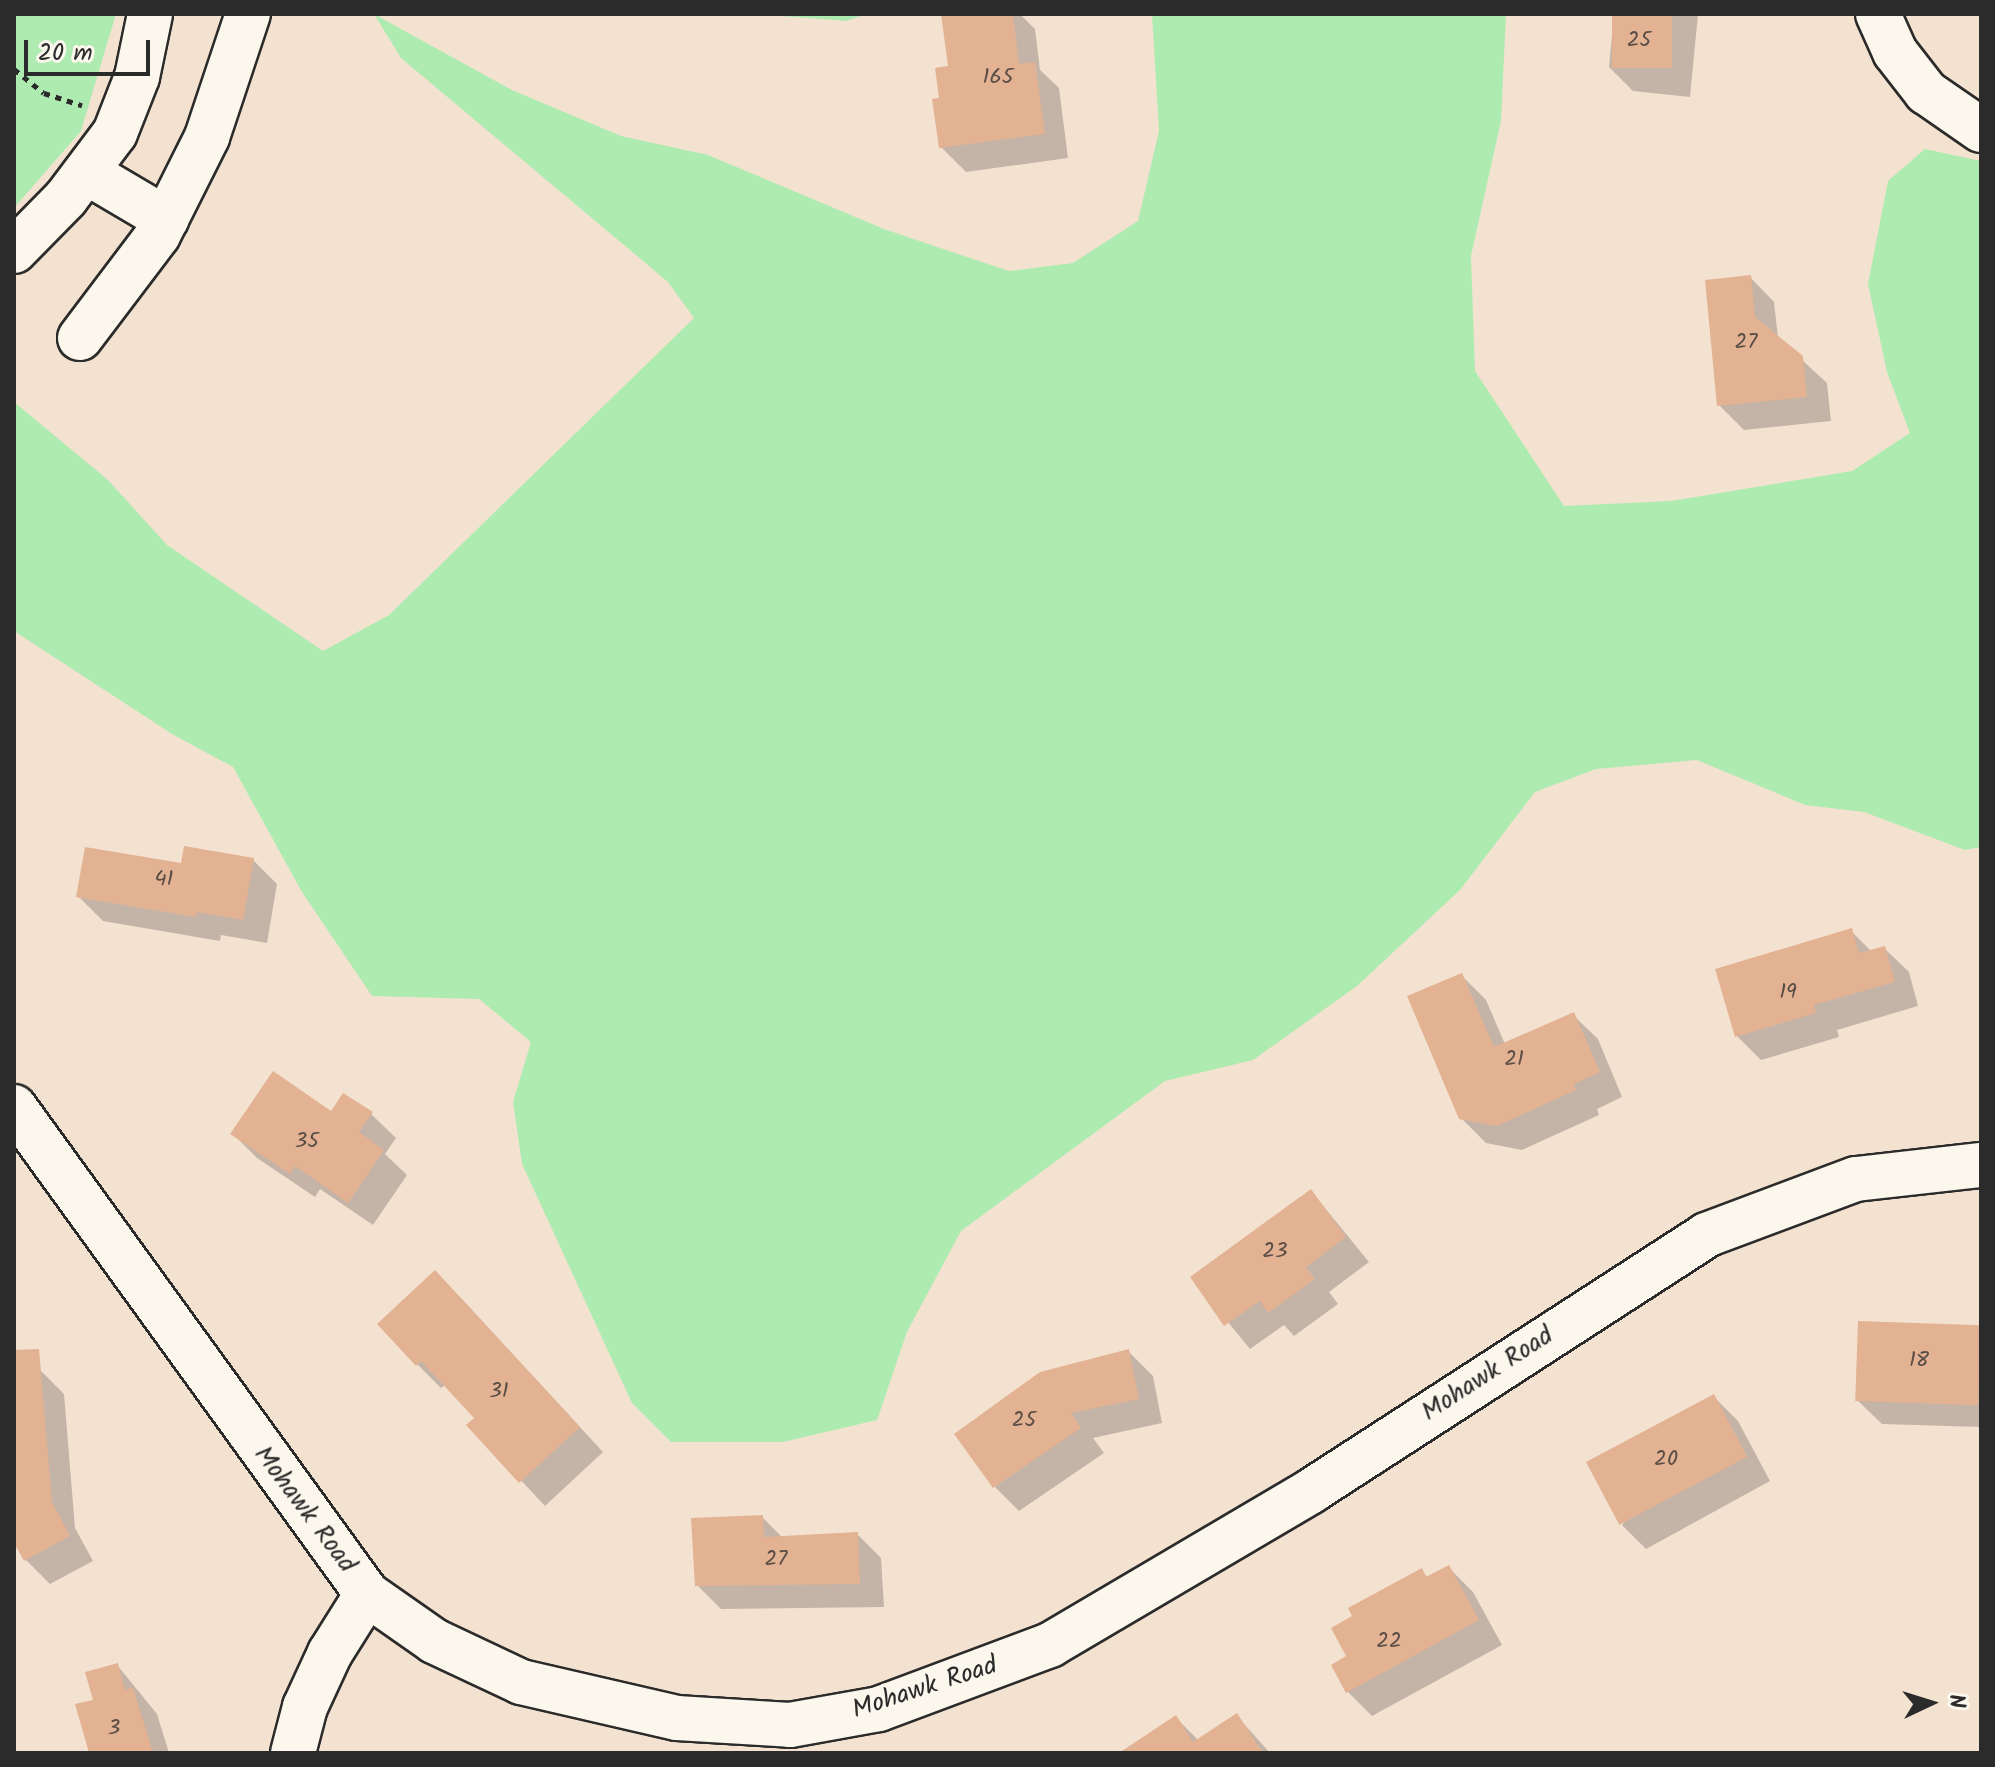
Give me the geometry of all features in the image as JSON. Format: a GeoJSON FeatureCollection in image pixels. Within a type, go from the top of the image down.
{"type":"FeatureCollection","features":[{"type":"Feature","properties":{"kind":"street"},"geometry":{"type":"LineString","coordinates":[[21,229],[88,173],[115,133],[134,87],[150,14]]}},
{"type":"Feature","properties":{"kind":"street"},"geometry":{"type":"LineString","coordinates":[[80,338],[166,219],[207,137],[248,14]]}},
{"type":"Feature","properties":{"kind":"street"},"geometry":{"type":"LineString","coordinates":[[1878,14],[1895,52],[1926,92],[1981,130]]}},
{"type":"Feature","properties":{"kind":"street"},"geometry":{"type":"LineString","coordinates":[[88,173],[166,219]]}},
{"type":"Feature","properties":{"kind":"street","name":"Mohawk Road"},"geometry":{"type":"LineString","coordinates":[[14,1107],[367,1594],[463,1655],[521,1682],[677,1718],[790,1725],[879,1709],[961,1682],[1050,1645],[1311,1491],[1706,1235],[1856,1179],[1981,1165]]}},
{"type":"Feature","properties":{"kind":"street"},"geometry":{"type":"LineString","coordinates":[[293,1753],[305,1707],[330,1653],[367,1594]]}},
{"type":"Feature","properties":{"kind":"green space"},"geometry":{"type":"Polygon","coordinates":[[[14,14],[116,14],[81,131],[14,208],[14,14]]]}},
{"type":"Feature","properties":{"kind":"green space"},"geometry":{"type":"Polygon","coordinates":[[[374,14],[512,90],[621,136],[708,155],[884,229],[1009,271],[1073,263],[1138,221],[1159,131],[1152,14],[1506,14],[1501,121],[1471,256],[1475,371],[1564,506],[1671,501],[1852,471],[1910,433],[1887,372],[1868,284],[1888,181],[1925,149],[1981,161],[1981,847],[1965,850],[1864,812],[1805,805],[1697,760],[1596,769],[1535,792],[1460,890],[1357,986],[1253,1060],[1165,1081],[961,1231],[907,1332],[877,1420],[783,1442],[671,1442],[632,1403],[522,1164],[513,1102],[531,1042],[479,999],[372,996],[302,892],[233,767],[172,734],[14,631],[14,402],[108,480],[167,545],[323,651],[389,615],[694,318],[668,282],[401,58],[374,14]]]}},
{"type":"Feature","properties":{"kind":"green space"},"geometry":{"type":"Polygon","coordinates":[[[755,14],[866,14],[847,21],[755,14]]]}},
{"type":"Feature","properties":{"kind":"building"},"geometry":{"type":"Polygon","coordinates":[[[941,14],[1013,14],[1019,64],[1035,62],[1045,134],[939,148],[932,99],[939,98],[935,68],[948,66],[941,14]]]}},
{"type":"Feature","properties":{"kind":"building"},"geometry":{"type":"Polygon","coordinates":[[[1612,14],[1672,14],[1672,68],[1612,68],[1612,14]]]}},
{"type":"Feature","properties":{"kind":"building"},"geometry":{"type":"Polygon","coordinates":[[[1751,275],[1755,317],[1803,356],[1807,397],[1717,406],[1705,280],[1751,275]]]}},
{"type":"Feature","properties":{"kind":"building"},"geometry":{"type":"Polygon","coordinates":[[[184,846],[254,858],[243,920],[197,912],[196,917],[76,897],[85,847],[181,863],[184,846]]]}},
{"type":"Feature","properties":{"kind":"building"},"geometry":{"type":"Polygon","coordinates":[[[1852,928],[1859,953],[1885,946],[1895,982],[1814,1005],[1816,1013],[1735,1037],[1715,969],[1852,928]]]}},
{"type":"Feature","properties":{"kind":"building"},"geometry":{"type":"Polygon","coordinates":[[[1462,973],[1494,1047],[1574,1012],[1600,1072],[1574,1084],[1576,1090],[1497,1126],[1459,1119],[1407,996],[1462,973]]]}},
{"type":"Feature","properties":{"kind":"building"},"geometry":{"type":"Polygon","coordinates":[[[273,1071],[331,1111],[343,1093],[373,1112],[359,1132],[384,1150],[348,1203],[295,1166],[290,1174],[230,1134],[273,1071]]]}},
{"type":"Feature","properties":{"kind":"building"},"geometry":{"type":"Polygon","coordinates":[[[1311,1189],[1346,1237],[1306,1267],[1315,1279],[1268,1313],[1260,1301],[1224,1326],[1190,1277],[1311,1189]]]}},
{"type":"Feature","properties":{"kind":"building"},"geometry":{"type":"Polygon","coordinates":[[[435,1270],[580,1427],[519,1483],[466,1425],[474,1418],[421,1361],[416,1366],[377,1324],[435,1270]]]}},
{"type":"Feature","properties":{"kind":"building"},"geometry":{"type":"Polygon","coordinates":[[[1858,1321],[1981,1325],[1978,1405],[1855,1401],[1858,1321]]]}},
{"type":"Feature","properties":{"kind":"building"},"geometry":{"type":"Polygon","coordinates":[[[39,1349],[52,1502],[70,1536],[24,1561],[14,1543],[14,1350],[39,1349]]]}},
{"type":"Feature","properties":{"kind":"building"},"geometry":{"type":"Polygon","coordinates":[[[1129,1349],[1139,1399],[1071,1413],[1081,1428],[993,1488],[954,1434],[1040,1372],[1129,1349]]]}},
{"type":"Feature","properties":{"kind":"building"},"geometry":{"type":"Polygon","coordinates":[[[1714,1394],[1747,1457],[1619,1525],[1586,1462],[1714,1394]]]}},
{"type":"Feature","properties":{"kind":"building"},"geometry":{"type":"Polygon","coordinates":[[[763,1515],[764,1537],[858,1532],[860,1584],[695,1586],[691,1518],[763,1515]]]}},
{"type":"Feature","properties":{"kind":"building"},"geometry":{"type":"Polygon","coordinates":[[[1449,1565],[1479,1620],[1346,1693],[1331,1665],[1346,1656],[1331,1628],[1352,1616],[1348,1608],[1422,1568],[1426,1577],[1449,1565]]]}},
{"type":"Feature","properties":{"kind":"building"},"geometry":{"type":"Polygon","coordinates":[[[118,1663],[125,1690],[133,1687],[153,1753],[89,1753],[75,1704],[93,1700],[85,1672],[118,1663]]]}},
{"type":"Feature","properties":{"kind":"building"},"geometry":{"type":"Polygon","coordinates":[[[1237,1713],[1263,1753],[1119,1753],[1176,1715],[1193,1742],[1237,1713]]]}}]}
